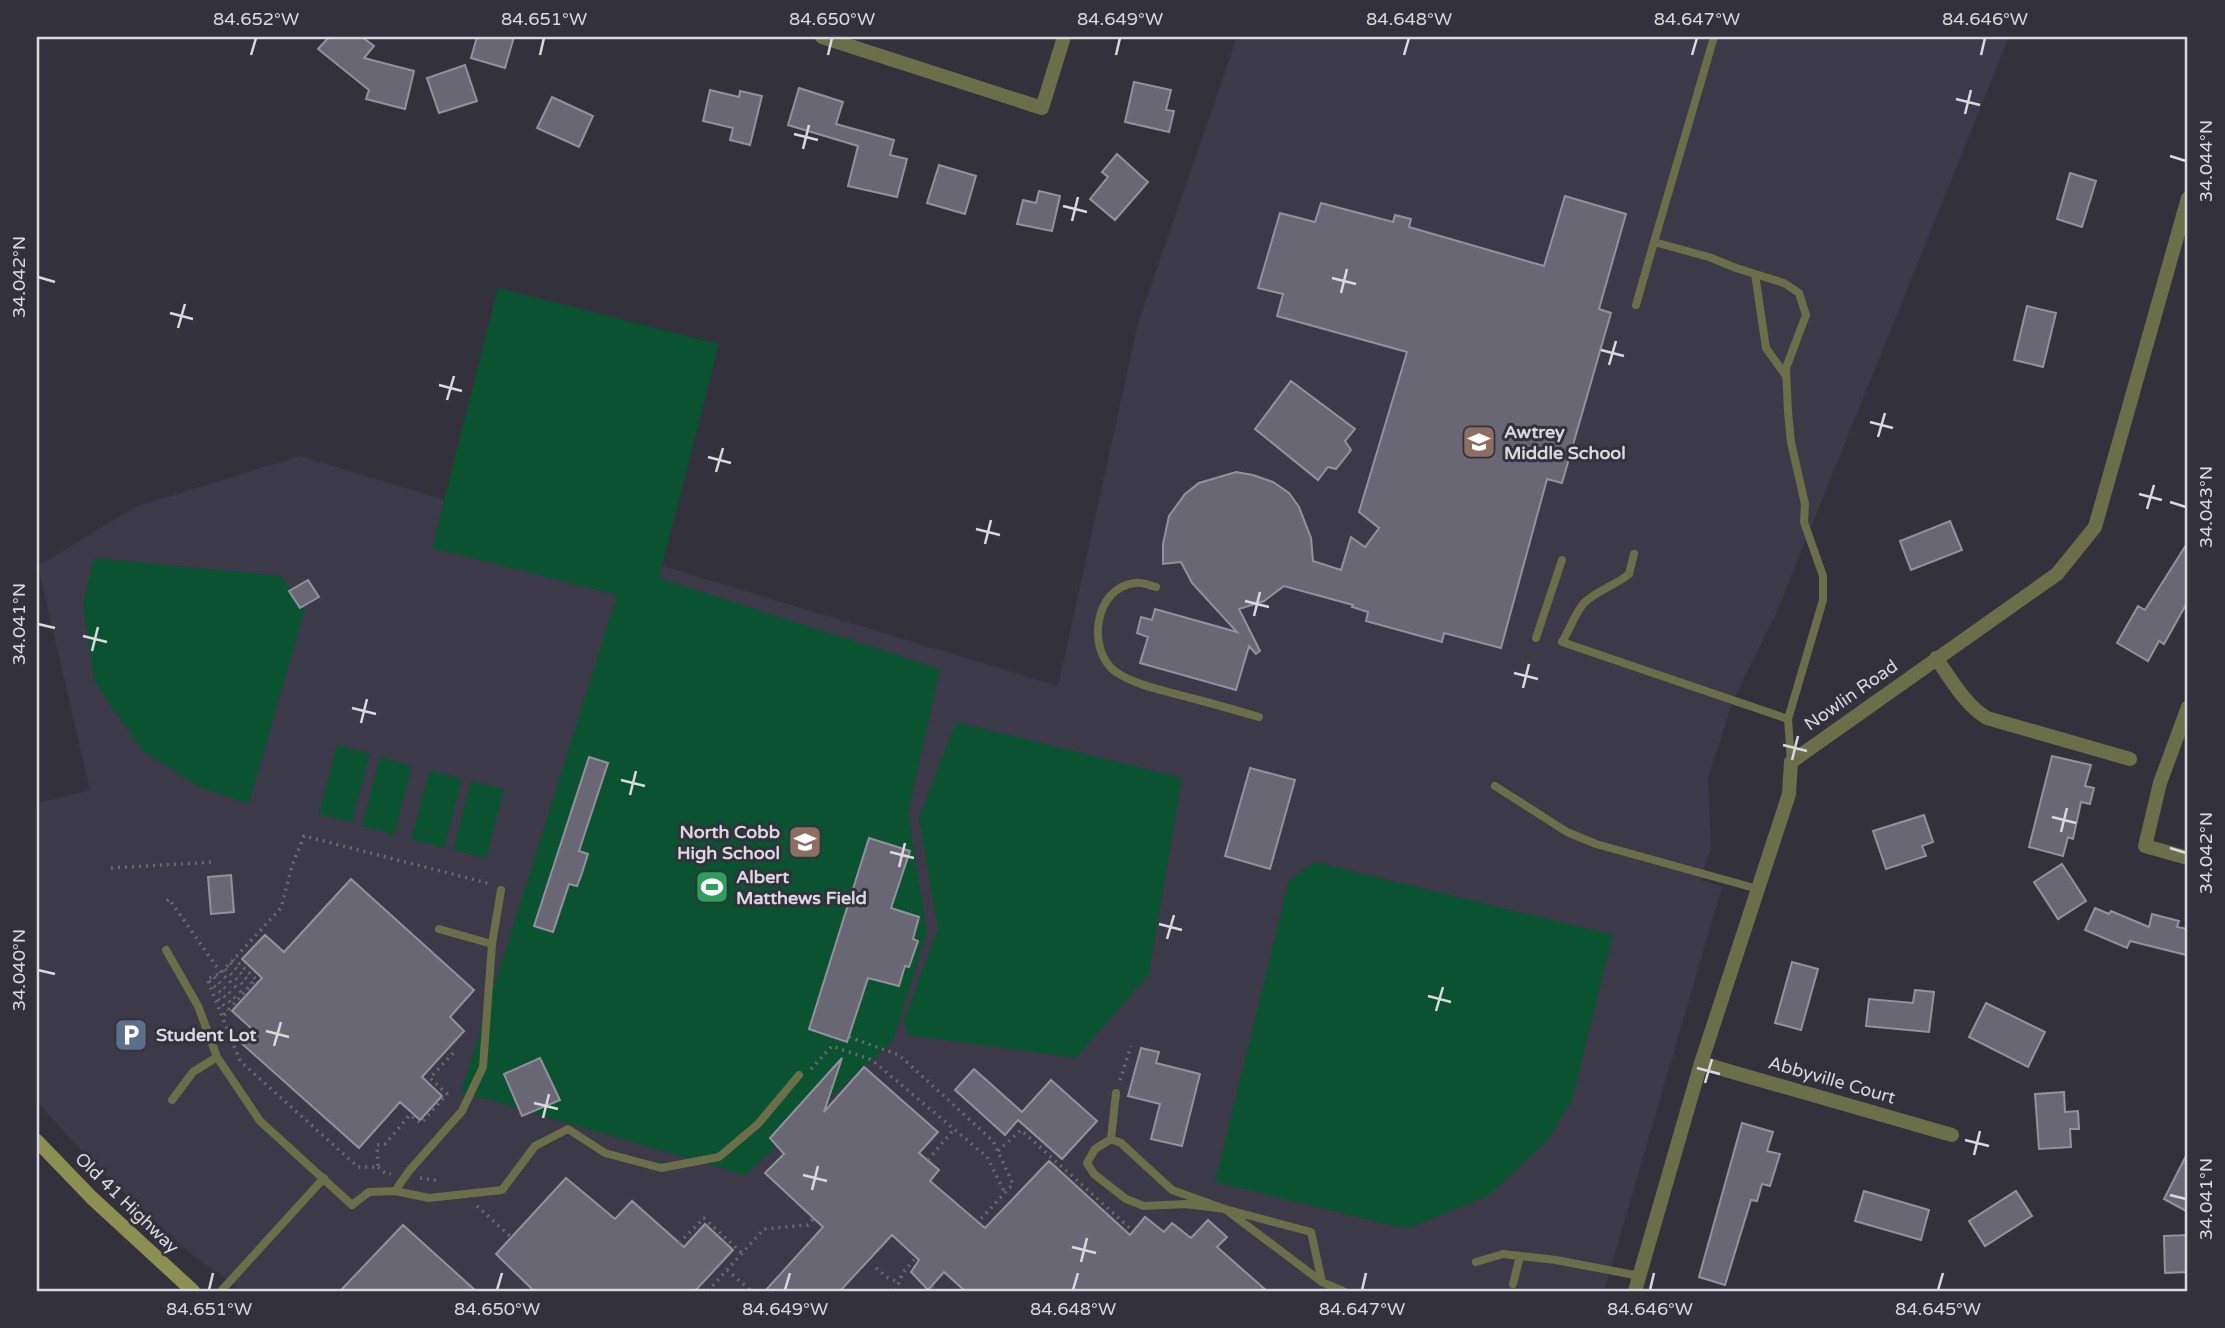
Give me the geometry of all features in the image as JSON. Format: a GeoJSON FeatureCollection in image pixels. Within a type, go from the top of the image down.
{"type":"FeatureCollection","features":[{"type":"Feature","properties":{"kind":"main road","name":"Old 41 Highway"},"geometry":{"type":"LineString","coordinates":[[37,1140],[92,1198],[192,1291]]}},
{"type":"Feature","properties":{"kind":"street"},"geometry":{"type":"LineString","coordinates":[[822,37],[1042,108],[1064,37]]}},
{"type":"Feature","properties":{"kind":"street","name":"Nowlin Road"},"geometry":{"type":"LineString","coordinates":[[1791,762],[2057,574],[2095,527],[2188,198]]}},
{"type":"Feature","properties":{"kind":"street"},"geometry":{"type":"LineString","coordinates":[[1936,659],[1966,700],[1987,718],[2130,759]]}},
{"type":"Feature","properties":{"kind":"street"},"geometry":{"type":"LineString","coordinates":[[2188,707],[2160,782],[2145,846],[2188,858]]}},
{"type":"Feature","properties":{"kind":"street"},"geometry":{"type":"LineString","coordinates":[[1635,1291],[1701,1063],[1789,794],[1791,762]]}},
{"type":"Feature","properties":{"kind":"street","name":"Abbyville Court"},"geometry":{"type":"LineString","coordinates":[[1701,1063],[1952,1135]]}},
{"type":"Feature","properties":{"kind":"lane"},"geometry":{"type":"LineString","coordinates":[[1636,305],[1714,37]]}},
{"type":"Feature","properties":{"kind":"lane"},"geometry":{"type":"LineString","coordinates":[[1654,242],[1709,257],[1792,286],[1804,304],[1806,314],[1786,368],[1788,412],[1791,442],[1805,504],[1804,522],[1823,576],[1824,588],[1823,600],[1788,719],[1791,762]]}},
{"type":"Feature","properties":{"kind":"lane"},"geometry":{"type":"LineString","coordinates":[[1755,274],[1766,348],[1786,376]]}},
{"type":"Feature","properties":{"kind":"lane"},"geometry":{"type":"LineString","coordinates":[[1634,554],[1629,573],[1585,602],[1562,642],[1788,719]]}},
{"type":"Feature","properties":{"kind":"lane"},"geometry":{"type":"LineString","coordinates":[[1536,638],[1562,560]]}},
{"type":"Feature","properties":{"kind":"lane"},"geometry":{"type":"LineString","coordinates":[[1156,587],[1137,582],[1130,584],[1114,593],[1105,605],[1097,624],[1098,642],[1109,667],[1130,680],[1259,717]]}},
{"type":"Feature","properties":{"kind":"lane"},"geometry":{"type":"LineString","coordinates":[[1495,786],[1567,832],[1586,840],[1758,889]]}},
{"type":"Feature","properties":{"kind":"lane"},"geometry":{"type":"LineString","coordinates":[[396,1191],[409,1171],[462,1111],[483,1067],[492,944],[501,887]]}},
{"type":"Feature","properties":{"kind":"lane"},"geometry":{"type":"LineString","coordinates":[[439,929],[492,944]]}},
{"type":"Feature","properties":{"kind":"lane"},"geometry":{"type":"LineString","coordinates":[[166,950],[198,1006],[217,1057],[260,1121],[352,1205],[369,1192],[396,1191],[429,1198],[502,1190],[535,1146],[568,1129],[605,1153],[661,1168],[719,1157],[758,1124],[799,1075]]}},
{"type":"Feature","properties":{"kind":"lane"},"geometry":{"type":"LineString","coordinates":[[172,1100],[192,1072],[217,1057]]}},
{"type":"Feature","properties":{"kind":"lane"},"geometry":{"type":"LineString","coordinates":[[1111,1139],[1116,1093]]}},
{"type":"Feature","properties":{"kind":"lane"},"geometry":{"type":"LineString","coordinates":[[1111,1139],[1121,1143],[1172,1190],[1225,1209],[1311,1232],[1322,1282]]}},
{"type":"Feature","properties":{"kind":"lane"},"geometry":{"type":"LineString","coordinates":[[1111,1139],[1095,1149],[1087,1163],[1094,1174],[1126,1199],[1144,1206],[1185,1205],[1225,1209],[1322,1282],[1343,1291]]}},
{"type":"Feature","properties":{"kind":"lane"},"geometry":{"type":"LineString","coordinates":[[221,1291],[324,1178]]}},
{"type":"Feature","properties":{"kind":"lane"},"geometry":{"type":"LineString","coordinates":[[1476,1262],[1503,1254],[1556,1260],[1640,1276]]}},
{"type":"Feature","properties":{"kind":"lane"},"geometry":{"type":"LineString","coordinates":[[1513,1284],[1520,1256]]}},
{"type":"Feature","properties":{"kind":"path"},"geometry":{"type":"LineString","coordinates":[[207,979],[221,973],[281,908],[292,866],[304,836],[501,887]]}},
{"type":"Feature","properties":{"kind":"path"},"geometry":{"type":"LineString","coordinates":[[111,868],[214,862]]}},
{"type":"Feature","properties":{"kind":"path"},"geometry":{"type":"LineString","coordinates":[[167,901],[169,899],[221,973],[243,994]]}},
{"type":"Feature","properties":{"kind":"path"},"geometry":{"type":"LineString","coordinates":[[223,1016],[256,979],[234,959]]}},
{"type":"Feature","properties":{"kind":"path"},"geometry":{"type":"LineString","coordinates":[[230,963],[252,984]]}},
{"type":"Feature","properties":{"kind":"path"},"geometry":{"type":"LineString","coordinates":[[225,968],[247,988]]}},
{"type":"Feature","properties":{"kind":"path"},"geometry":{"type":"LineString","coordinates":[[213,976],[237,1000]]}},
{"type":"Feature","properties":{"kind":"path"},"geometry":{"type":"LineString","coordinates":[[207,979],[240,1061],[358,1167],[378,1167],[377,1145],[385,1144],[410,1115],[421,1123],[447,1094],[430,1078],[453,1053]]}},
{"type":"Feature","properties":{"kind":"path"},"geometry":{"type":"LineString","coordinates":[[207,979],[233,1005]]}},
{"type":"Feature","properties":{"kind":"path"},"geometry":{"type":"LineString","coordinates":[[214,996],[228,1010]]}},
{"type":"Feature","properties":{"kind":"path"},"geometry":{"type":"LineString","coordinates":[[849,1037],[899,1055],[993,1141],[1013,1184],[978,1222]]}},
{"type":"Feature","properties":{"kind":"path"},"geometry":{"type":"LineString","coordinates":[[799,1075],[806,1075],[832,1046],[872,1060],[987,1157],[1005,1193]]}},
{"type":"Feature","properties":{"kind":"path"},"geometry":{"type":"LineString","coordinates":[[1116,1093],[1131,1046]]}},
{"type":"Feature","properties":{"kind":"path"},"geometry":{"type":"LineString","coordinates":[[928,1160],[954,1129]]}},
{"type":"Feature","properties":{"kind":"path"},"geometry":{"type":"LineString","coordinates":[[998,1151],[1021,1130],[1133,1231]]}},
{"type":"Feature","properties":{"kind":"path"},"geometry":{"type":"LineString","coordinates":[[679,1243],[704,1218],[742,1253]]}},
{"type":"Feature","properties":{"kind":"path"},"geometry":{"type":"LineString","coordinates":[[708,1291],[764,1229],[808,1225],[814,1219]]}},
{"type":"Feature","properties":{"kind":"path"},"geometry":{"type":"LineString","coordinates":[[896,1291],[902,1274],[916,1257]]}},
{"type":"Feature","properties":{"kind":"path"},"geometry":{"type":"LineString","coordinates":[[876,1268],[888,1278],[899,1282]]}},
{"type":"Feature","properties":{"kind":"path"},"geometry":{"type":"LineString","coordinates":[[727,1270],[751,1291]]}},
{"type":"Feature","properties":{"kind":"path"},"geometry":{"type":"LineString","coordinates":[[932,1286],[937,1291]]}},
{"type":"Feature","properties":{"kind":"shaded area","name":"North Cobb High School"},"geometry":{"type":"Polygon","coordinates":[[[1237,37],[2009,37],[1778,609],[1732,703],[1708,779],[1711,848],[1701,880],[1722,887],[1604,1291],[243,1291],[191,1254],[107,1177],[37,1101],[37,803],[90,790],[38,566],[135,507],[300,456],[1058,686],[1138,323],[1237,37]]]}},
{"type":"Feature","properties":{"kind":"green space"},"geometry":{"type":"Polygon","coordinates":[[[498,288],[719,344],[659,578],[940,669],[908,813],[927,932],[893,1041],[745,1175],[461,1092],[617,595],[432,548],[498,288]]]}},
{"type":"Feature","properties":{"kind":"green space"},"geometry":{"type":"Polygon","coordinates":[[[94,558],[281,576],[305,609],[249,804],[197,786],[141,749],[94,681],[83,604],[94,558]]]}},
{"type":"Feature","properties":{"kind":"green space"},"geometry":{"type":"Polygon","coordinates":[[[956,722],[1182,778],[1149,974],[1076,1058],[909,1035],[903,1021],[938,929],[919,818],[956,722]]]}},
{"type":"Feature","properties":{"kind":"green space"},"geometry":{"type":"Polygon","coordinates":[[[337,745],[370,754],[352,822],[319,814],[337,745]]]}},
{"type":"Feature","properties":{"kind":"green space"},"geometry":{"type":"Polygon","coordinates":[[[380,757],[412,766],[394,835],[362,826],[380,757]]]}},
{"type":"Feature","properties":{"kind":"green space"},"geometry":{"type":"Polygon","coordinates":[[[430,770],[462,779],[444,848],[411,839],[430,770]]]}},
{"type":"Feature","properties":{"kind":"green space"},"geometry":{"type":"Polygon","coordinates":[[[471,781],[504,789],[486,858],[453,850],[471,781]]]}},
{"type":"Feature","properties":{"kind":"green space"},"geometry":{"type":"Polygon","coordinates":[[[1315,862],[1613,935],[1572,1100],[1548,1140],[1490,1195],[1414,1226],[1402,1228],[1215,1182],[1289,880],[1315,862]]]}},
{"type":"Feature","properties":{"kind":"building"},"geometry":{"type":"Polygon","coordinates":[[[329,37],[362,37],[374,46],[364,58],[414,71],[405,109],[366,99],[369,90],[318,49],[329,37]]]}},
{"type":"Feature","properties":{"kind":"building"},"geometry":{"type":"Polygon","coordinates":[[[477,37],[514,37],[505,68],[471,58],[477,37]]]}},
{"type":"Feature","properties":{"kind":"building"},"geometry":{"type":"Polygon","coordinates":[[[465,65],[477,101],[439,113],[427,78],[465,65]]]}},
{"type":"Feature","properties":{"kind":"building"},"geometry":{"type":"Polygon","coordinates":[[[1134,82],[1171,90],[1166,110],[1174,111],[1169,132],[1125,122],[1134,82]]]}},
{"type":"Feature","properties":{"kind":"building"},"geometry":{"type":"Polygon","coordinates":[[[799,88],[843,102],[836,124],[894,140],[890,155],[907,159],[897,197],[848,186],[858,146],[788,125],[799,88]]]}},
{"type":"Feature","properties":{"kind":"building"},"geometry":{"type":"Polygon","coordinates":[[[710,90],[739,97],[740,91],[762,96],[750,145],[730,140],[733,128],[703,121],[710,90]]]}},
{"type":"Feature","properties":{"kind":"building"},"geometry":{"type":"Polygon","coordinates":[[[552,97],[593,116],[579,147],[537,128],[552,97]]]}},
{"type":"Feature","properties":{"kind":"building"},"geometry":{"type":"Polygon","coordinates":[[[1117,154],[1148,182],[1115,220],[1090,199],[1108,177],[1102,172],[1117,154]]]}},
{"type":"Feature","properties":{"kind":"building"},"geometry":{"type":"Polygon","coordinates":[[[939,165],[976,176],[965,214],[927,203],[939,165]]]}},
{"type":"Feature","properties":{"kind":"building"},"geometry":{"type":"Polygon","coordinates":[[[2070,173],[2096,181],[2082,227],[2057,219],[2070,173]]]}},
{"type":"Feature","properties":{"kind":"building"},"geometry":{"type":"Polygon","coordinates":[[[1039,191],[1060,196],[1052,231],[1017,224],[1023,200],[1036,203],[1039,191]]]}},
{"type":"Feature","properties":{"kind":"building","name":"Awtrey Middle School"},"geometry":{"type":"Polygon","coordinates":[[[1565,196],[1626,214],[1599,309],[1611,313],[1562,483],[1547,479],[1501,648],[1444,633],[1442,642],[1366,621],[1368,612],[1352,607],[1353,605],[1284,586],[1264,601],[1239,609],[1260,651],[1256,654],[1249,646],[1236,690],[1140,663],[1148,637],[1137,633],[1141,617],[1152,620],[1155,609],[1237,632],[1192,583],[1181,562],[1163,564],[1163,544],[1169,516],[1185,494],[1199,483],[1236,472],[1273,482],[1289,493],[1299,507],[1311,538],[1313,561],[1341,570],[1351,537],[1365,547],[1379,528],[1359,512],[1407,352],[1277,316],[1283,294],[1258,288],[1280,213],[1315,222],[1321,203],[1393,222],[1395,215],[1411,219],[1409,227],[1544,266],[1565,196]]]}},
{"type":"Feature","properties":{"kind":"building"},"geometry":{"type":"Polygon","coordinates":[[[2027,306],[2056,313],[2043,367],[2014,360],[2027,306]]]}},
{"type":"Feature","properties":{"kind":"building"},"geometry":{"type":"Polygon","coordinates":[[[1291,381],[1355,429],[1345,441],[1351,450],[1336,469],[1328,467],[1318,480],[1255,429],[1291,381]]]}},
{"type":"Feature","properties":{"kind":"building"},"geometry":{"type":"Polygon","coordinates":[[[1950,521],[1962,550],[1911,570],[1900,541],[1950,521]]]}},
{"type":"Feature","properties":{"kind":"building"},"geometry":{"type":"Polygon","coordinates":[[[2188,542],[2188,601],[2164,644],[2159,641],[2148,661],[2117,643],[2138,606],[2145,610],[2188,542]]]}},
{"type":"Feature","properties":{"kind":"building"},"geometry":{"type":"Polygon","coordinates":[[[308,580],[319,597],[300,608],[289,591],[308,580]]]}},
{"type":"Feature","properties":{"kind":"building"},"geometry":{"type":"Polygon","coordinates":[[[2052,756],[2091,765],[2085,786],[2094,788],[2090,804],[2081,802],[2073,839],[2068,837],[2063,856],[2029,847],[2052,756]]]}},
{"type":"Feature","properties":{"kind":"building"},"geometry":{"type":"Polygon","coordinates":[[[589,757],[608,763],[579,851],[588,854],[581,876],[577,886],[569,884],[553,932],[534,926],[589,757]]]}},
{"type":"Feature","properties":{"kind":"building"},"geometry":{"type":"Polygon","coordinates":[[[1250,768],[1295,780],[1270,869],[1225,856],[1250,768]]]}},
{"type":"Feature","properties":{"kind":"building"},"geometry":{"type":"Polygon","coordinates":[[[1924,815],[1933,842],[1922,846],[1926,856],[1886,869],[1873,831],[1924,815]]]}},
{"type":"Feature","properties":{"kind":"building"},"geometry":{"type":"Polygon","coordinates":[[[869,838],[910,851],[891,908],[919,917],[913,939],[918,941],[909,967],[905,966],[899,986],[868,978],[847,1042],[809,1029],[869,838]]]}},
{"type":"Feature","properties":{"kind":"building"},"geometry":{"type":"Polygon","coordinates":[[[2062,864],[2086,901],[2058,919],[2034,882],[2062,864]]]}},
{"type":"Feature","properties":{"kind":"building"},"geometry":{"type":"Polygon","coordinates":[[[231,875],[234,912],[211,914],[208,877],[231,875]]]}},
{"type":"Feature","properties":{"kind":"building"},"geometry":{"type":"Polygon","coordinates":[[[351,879],[474,990],[450,1017],[464,1031],[422,1077],[442,1096],[420,1120],[400,1102],[359,1148],[240,1042],[252,1029],[232,1011],[262,978],[242,959],[265,935],[284,952],[351,879]]]}},
{"type":"Feature","properties":{"kind":"building"},"geometry":{"type":"Polygon","coordinates":[[[2095,908],[2109,914],[2111,911],[2149,927],[2152,914],[2179,921],[2177,927],[2188,929],[2186,955],[2130,941],[2127,948],[2085,930],[2095,908]]]}},
{"type":"Feature","properties":{"kind":"building"},"geometry":{"type":"Polygon","coordinates":[[[1792,962],[1818,969],[1801,1030],[1775,1023],[1792,962]]]}},
{"type":"Feature","properties":{"kind":"building"},"geometry":{"type":"Polygon","coordinates":[[[1915,990],[1934,992],[1929,1032],[1866,1026],[1869,999],[1913,1003],[1915,990]]]}},
{"type":"Feature","properties":{"kind":"building"},"geometry":{"type":"Polygon","coordinates":[[[1986,1003],[2045,1032],[2028,1067],[1969,1037],[1986,1003]]]}},
{"type":"Feature","properties":{"kind":"building"},"geometry":{"type":"Polygon","coordinates":[[[1141,1048],[1159,1052],[1156,1063],[1200,1074],[1182,1146],[1151,1139],[1160,1104],[1128,1096],[1141,1048]]]}},
{"type":"Feature","properties":{"kind":"building"},"geometry":{"type":"Polygon","coordinates":[[[540,1058],[560,1100],[522,1116],[504,1074],[540,1058]]]}},
{"type":"Feature","properties":{"kind":"building"},"geometry":{"type":"Polygon","coordinates":[[[842,1058],[824,1112],[864,1067],[938,1132],[919,1153],[939,1170],[930,1181],[985,1228],[1049,1161],[1130,1235],[1145,1217],[1164,1232],[1172,1223],[1191,1238],[1208,1220],[1227,1237],[1217,1247],[1267,1291],[965,1291],[944,1272],[928,1290],[911,1272],[919,1260],[892,1235],[840,1291],[765,1291],[823,1227],[765,1173],[784,1154],[770,1138],[842,1058]]]}},
{"type":"Feature","properties":{"kind":"building"},"geometry":{"type":"Polygon","coordinates":[[[974,1069],[1022,1112],[1051,1080],[1097,1121],[1062,1159],[1018,1120],[1005,1135],[955,1090],[974,1069]]]}},
{"type":"Feature","properties":{"kind":"building"},"geometry":{"type":"Polygon","coordinates":[[[2064,1092],[2065,1112],[2078,1111],[2079,1129],[2070,1129],[2071,1147],[2039,1149],[2035,1094],[2064,1092]]]}},
{"type":"Feature","properties":{"kind":"building"},"geometry":{"type":"Polygon","coordinates":[[[1742,1123],[1773,1132],[1767,1151],[1780,1154],[1770,1186],[1762,1184],[1757,1201],[1751,1200],[1725,1285],[1699,1277],[1742,1123]]]}},
{"type":"Feature","properties":{"kind":"building"},"geometry":{"type":"Polygon","coordinates":[[[2188,1152],[2188,1212],[2164,1199],[2188,1152]]]}},
{"type":"Feature","properties":{"kind":"building"},"geometry":{"type":"Polygon","coordinates":[[[566,1178],[615,1219],[632,1201],[684,1247],[705,1224],[733,1250],[695,1291],[534,1291],[496,1254],[566,1178]]]}},
{"type":"Feature","properties":{"kind":"building"},"geometry":{"type":"Polygon","coordinates":[[[1864,1191],[1929,1210],[1921,1240],[1855,1221],[1864,1191]]]}},
{"type":"Feature","properties":{"kind":"building"},"geometry":{"type":"Polygon","coordinates":[[[2016,1191],[2032,1216],[1985,1246],[1969,1221],[2016,1191]]]}},
{"type":"Feature","properties":{"kind":"building"},"geometry":{"type":"Polygon","coordinates":[[[403,1225],[476,1291],[340,1291],[403,1225]]]}},
{"type":"Feature","properties":{"kind":"building"},"geometry":{"type":"Polygon","coordinates":[[[2188,1235],[2188,1272],[2165,1273],[2164,1236],[2188,1235]]]}},
{"type":"Feature","properties":{"kind":"place","name":"Awtrey Middle School"},"geometry":{"type":"Point","coordinates":[1479,442]}},
{"type":"Feature","properties":{"kind":"place","name":"North Cobb High School"},"geometry":{"type":"Point","coordinates":[805,842]}},
{"type":"Feature","properties":{"kind":"place","name":"Albert Matthews Field"},"geometry":{"type":"Point","coordinates":[712,887]}},
{"type":"Feature","properties":{"kind":"place","name":"Student Lot"},"geometry":{"type":"Point","coordinates":[131,1035]}}]}
